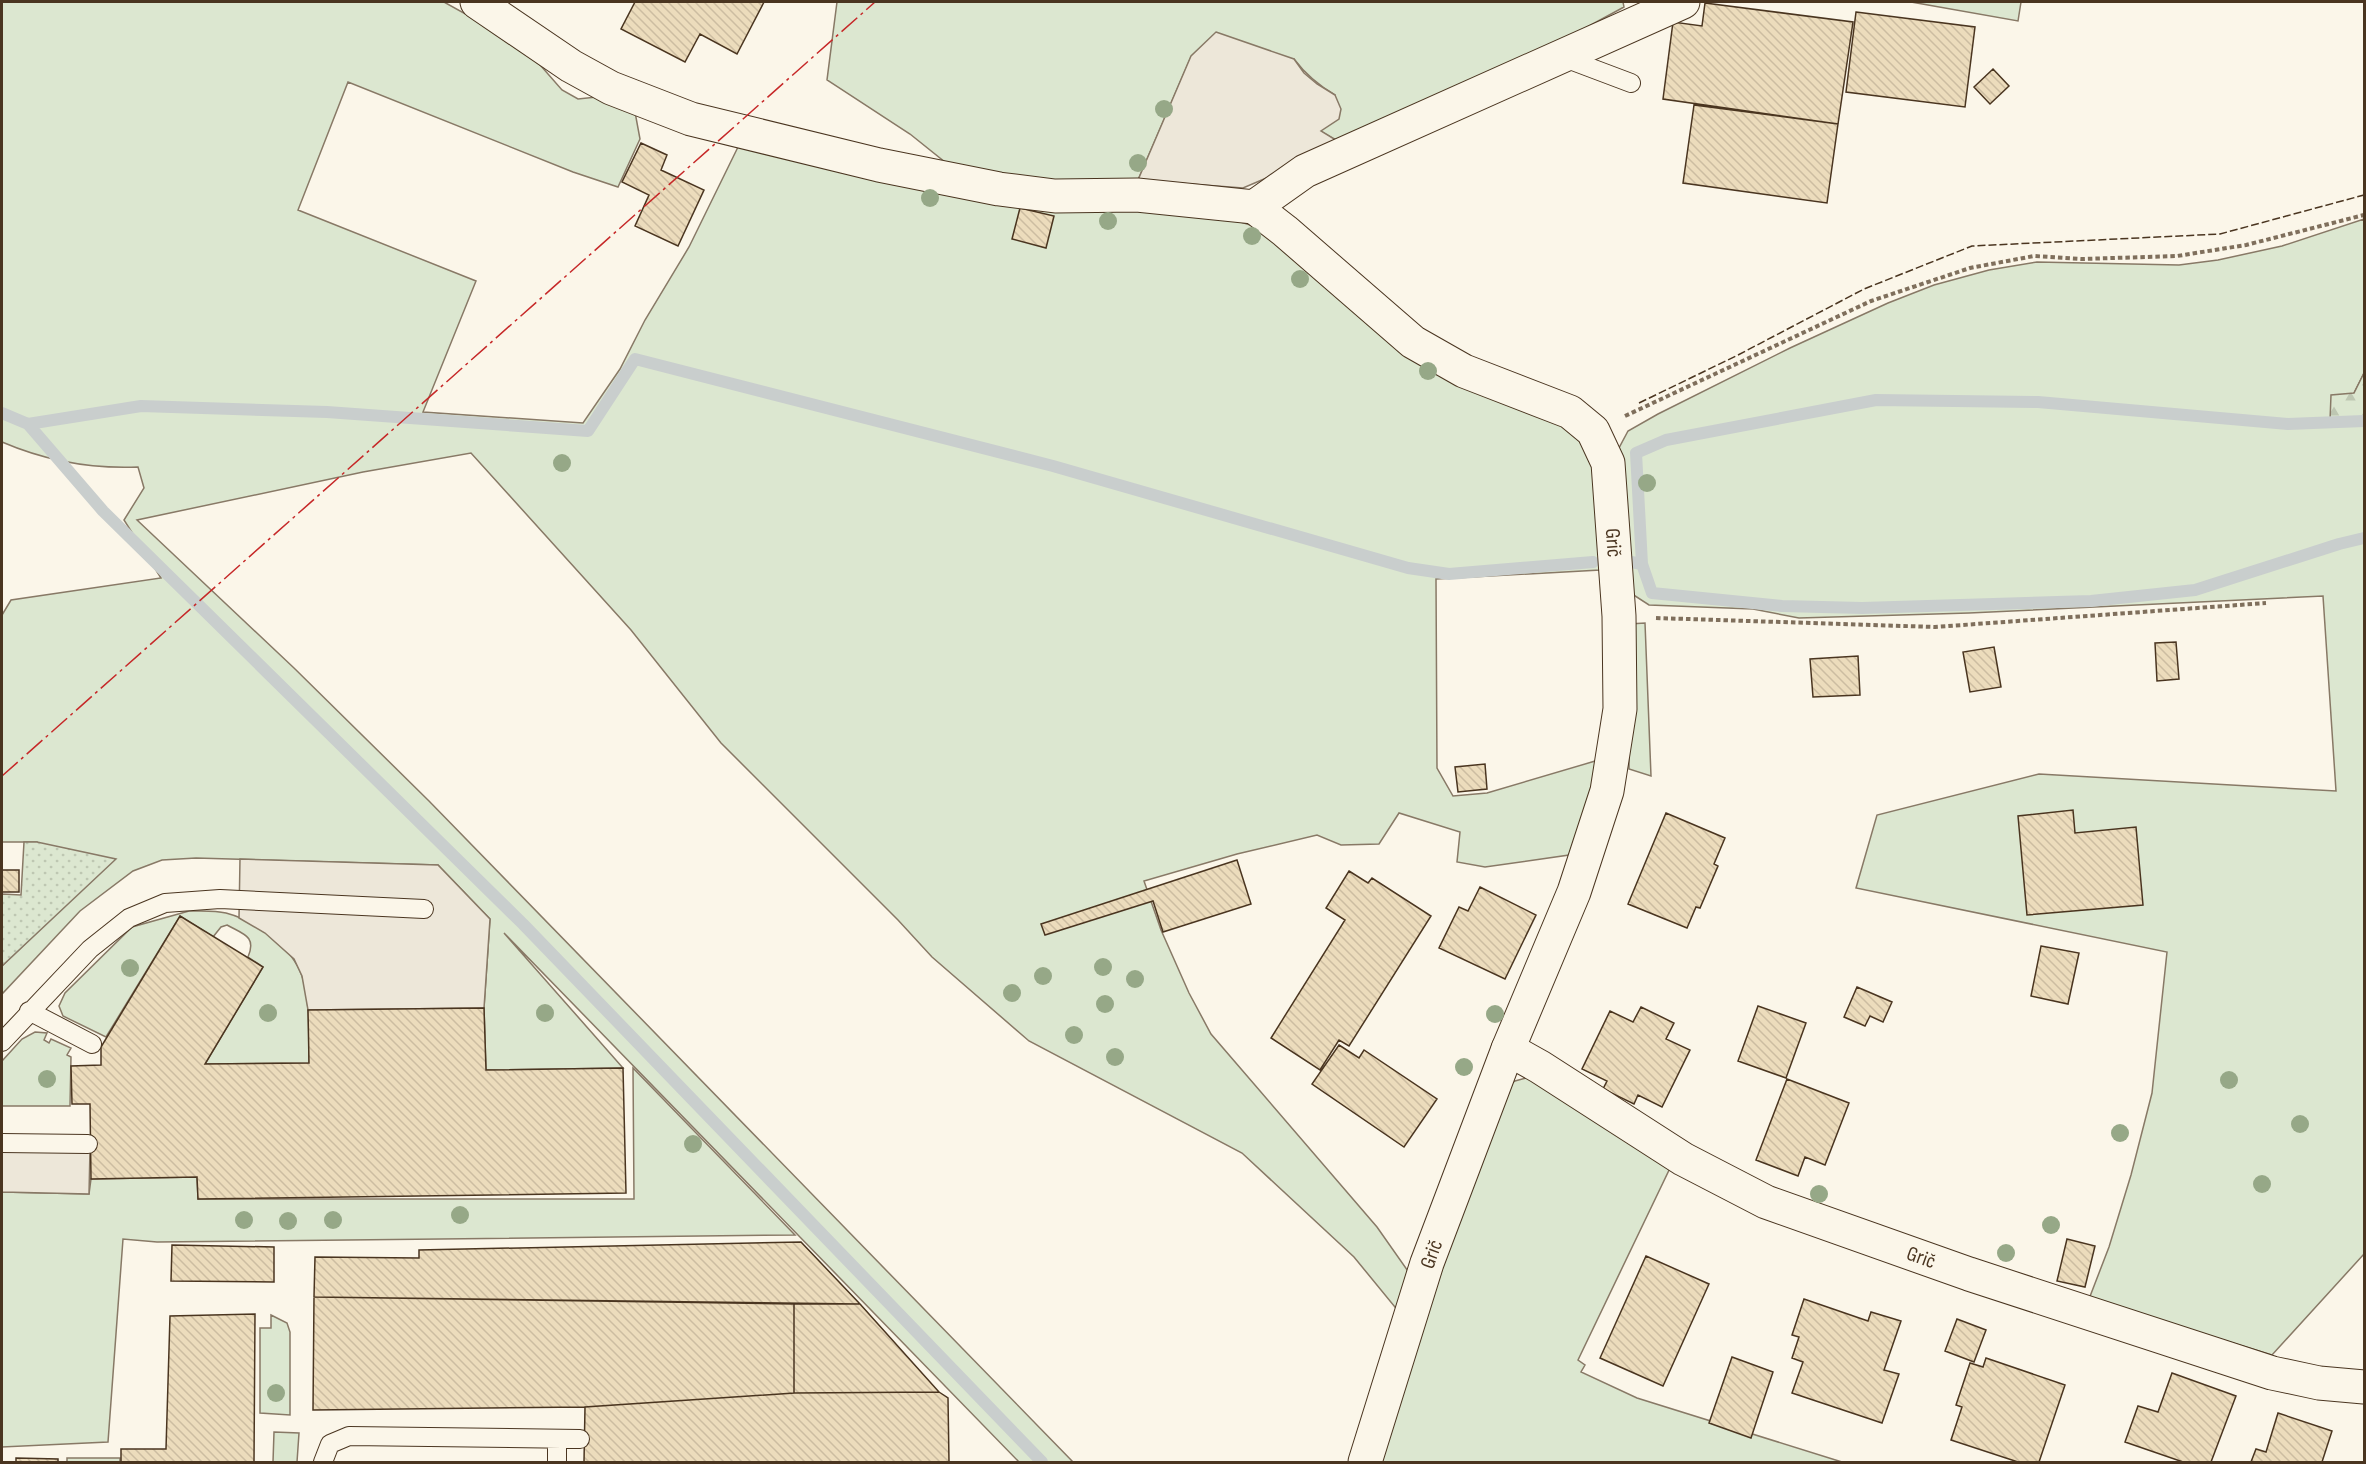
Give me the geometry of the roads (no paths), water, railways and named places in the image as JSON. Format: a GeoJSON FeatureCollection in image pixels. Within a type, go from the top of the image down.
{"type":"FeatureCollection","features":[{"type":"Feature","properties":{"kind":"street"},"geometry":{"type":"LineString","coordinates":[[477,2],[571,66],[611,88],[691,119],[879,165],[999,189],[1055,196],[1137,195],[1254,207],[1305,171],[1683,2]]}},
{"type":"Feature","properties":{"kind":"street","name":"Grič"},"geometry":{"type":"LineString","coordinates":[[1254,207],[1413,342],[1464,371],[1570,412],[1593,431],[1608,463],[1619,616],[1620,709],[1607,791],[1574,892],[1508,1049],[1427,1263],[1365,1462]]}},
{"type":"Feature","properties":{"kind":"street","name":"Grič"},"geometry":{"type":"LineString","coordinates":[[1508,1049],[1683,1159],[1766,1202],[1969,1274],[2272,1373],[2319,1383],[2364,1387]]}},
{"type":"Feature","properties":{"kind":"lane"},"geometry":{"type":"LineString","coordinates":[[1560,56],[1630,83]]}},
{"type":"Feature","properties":{"kind":"lane"},"geometry":{"type":"LineString","coordinates":[[2,1041],[90,949],[129,918],[165,903],[220,899],[424,909]]}},
{"type":"Feature","properties":{"kind":"lane"},"geometry":{"type":"LineString","coordinates":[[29,1011],[92,1044]]}},
{"type":"Feature","properties":{"kind":"lane"},"geometry":{"type":"LineString","coordinates":[[2,1143],[88,1144]]}},
{"type":"Feature","properties":{"kind":"lane"},"geometry":{"type":"LineString","coordinates":[[323,1462],[330,1444],[349,1436],[580,1439]]}},
{"type":"Feature","properties":{"kind":"lane"},"geometry":{"type":"LineString","coordinates":[[557,1439],[557,1462]]}},
{"type":"Feature","properties":{"kind":"waterway"},"geometry":{"type":"LineString","coordinates":[[2,413],[28,424],[141,406],[327,412],[588,431],[635,359],[1053,466],[1408,568],[1449,574],[1593,562]]}},
{"type":"Feature","properties":{"kind":"waterway"},"geometry":{"type":"LineString","coordinates":[[1631,562],[1642,564],[1636,453],[1666,440],[1876,400],[2038,402],[2288,424],[2364,421]]}},
{"type":"Feature","properties":{"kind":"waterway"},"geometry":{"type":"LineString","coordinates":[[28,424],[103,511],[523,924],[1042,1462]]}},
{"type":"Feature","properties":{"kind":"waterway"},"geometry":{"type":"LineString","coordinates":[[1642,564],[1652,593],[1782,606],[1862,608],[2091,601],[2195,590],[2364,538]]}}]}
